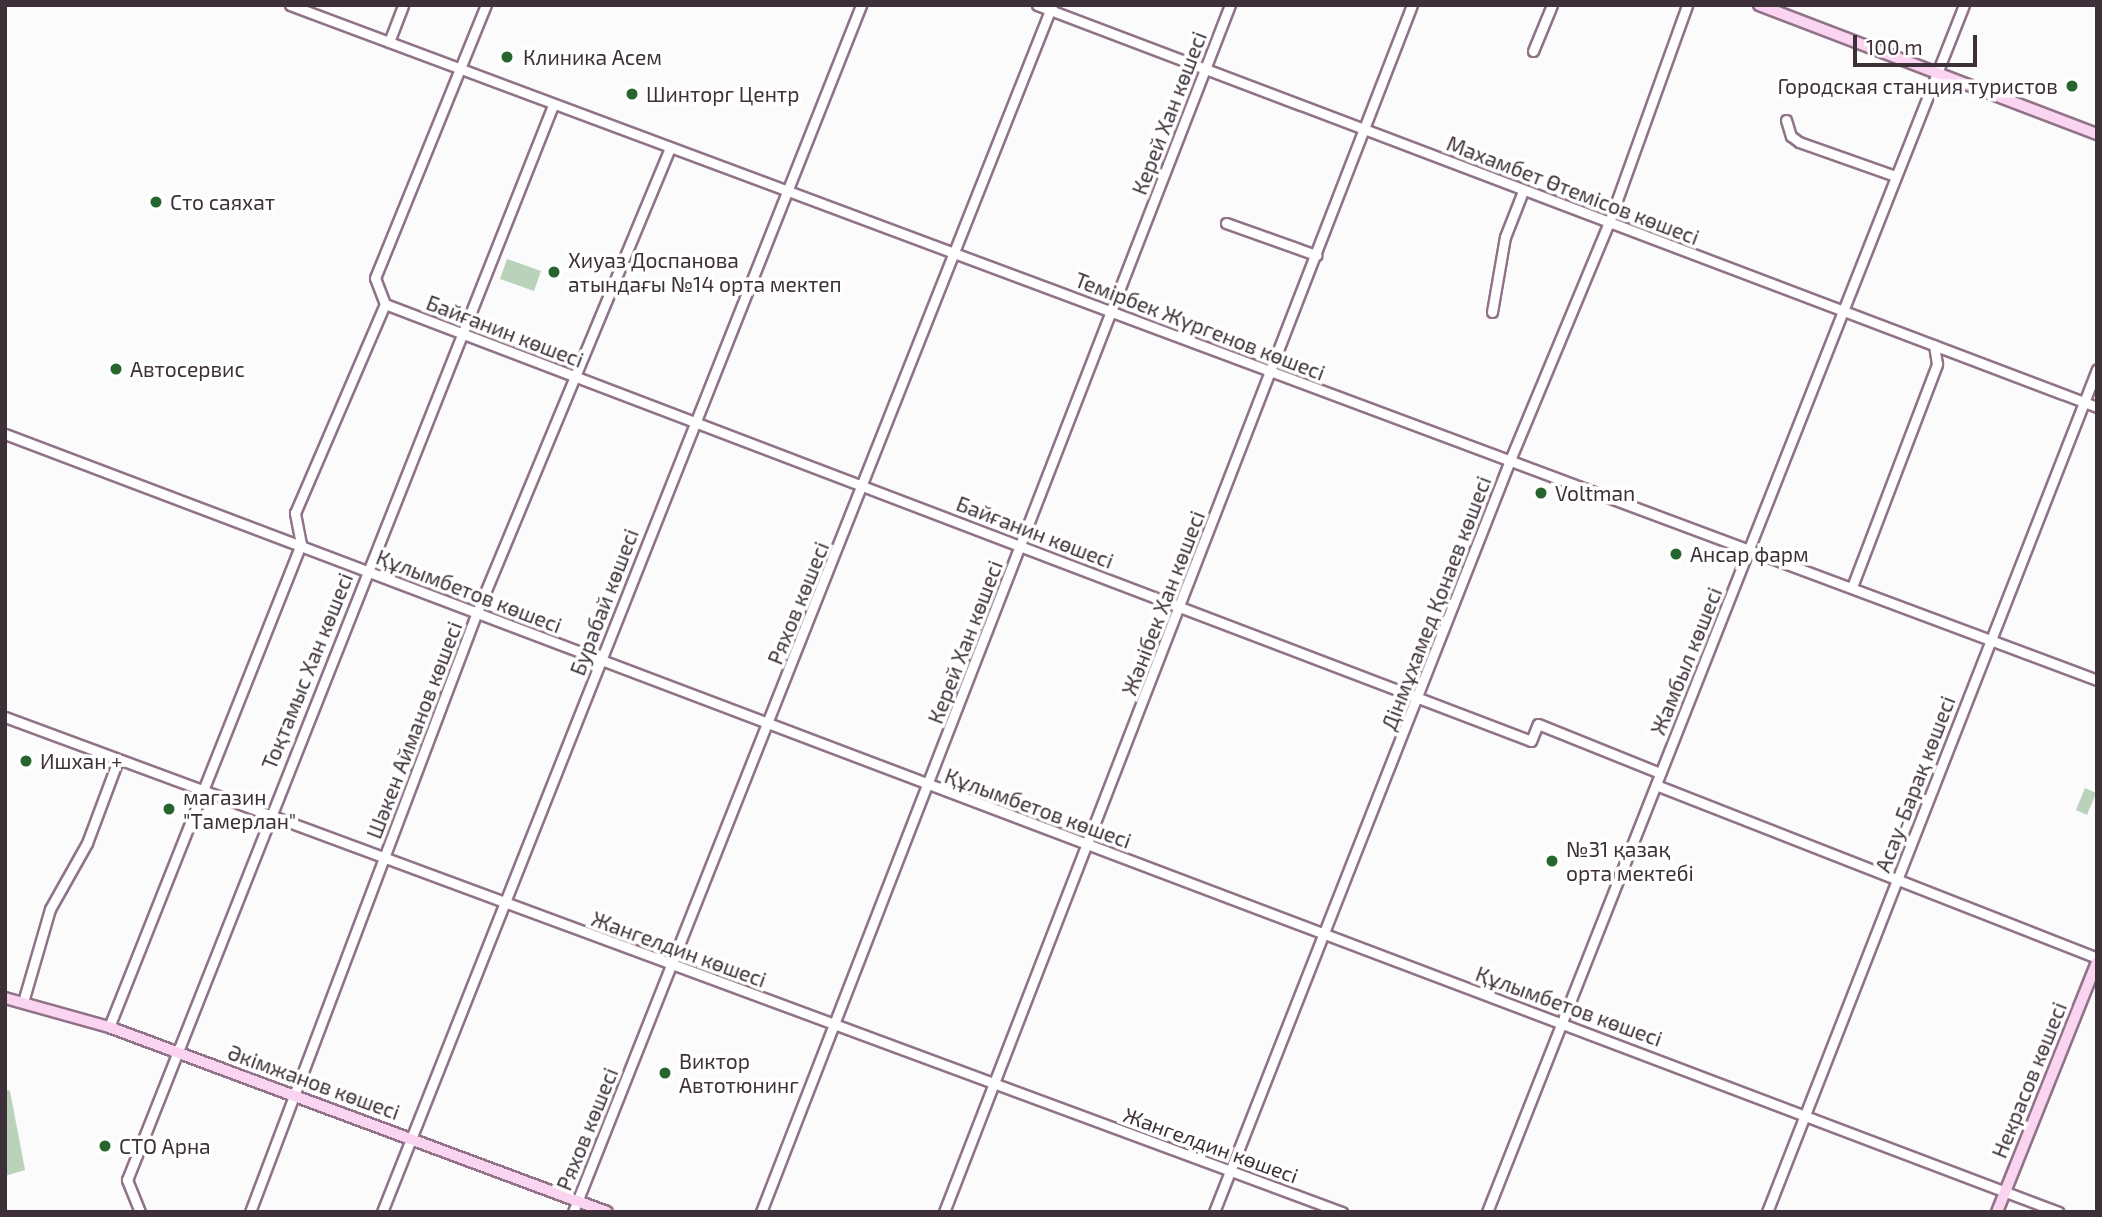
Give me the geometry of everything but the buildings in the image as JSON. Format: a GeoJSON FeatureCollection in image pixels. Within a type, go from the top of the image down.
{"type":"FeatureCollection","features":[{"type":"Feature","properties":{"kind":"main road"},"geometry":{"type":"LineString","coordinates":[[1759,5],[2097,135]]}},
{"type":"Feature","properties":{"kind":"main road","name":"Некрасов көшесі"},"geometry":{"type":"LineString","coordinates":[[1997,1212],[2097,960]]}},
{"type":"Feature","properties":{"kind":"main road","name":"Әкімжанов көшесі"},"geometry":{"type":"LineString","coordinates":[[5,998],[109,1027],[411,1138],[575,1206],[607,1212]]}},
{"type":"Feature","properties":{"kind":"street","name":"Темірбек Жүргенов көшесі"},"geometry":{"type":"LineString","coordinates":[[290,5],[2097,680]]}},
{"type":"Feature","properties":{"kind":"street"},"geometry":{"type":"LineString","coordinates":[[389,43],[404,5]]}},
{"type":"Feature","properties":{"kind":"street"},"geometry":{"type":"LineString","coordinates":[[109,1027],[200,791],[301,544],[295,513],[385,304],[374,278],[486,5]]}},
{"type":"Feature","properties":{"kind":"street","name":"Бурабай көшесі"},"geometry":{"type":"LineString","coordinates":[[382,1212],[693,419],[861,5]]}},
{"type":"Feature","properties":{"kind":"street","name":"Махамбет Өтемісов көшесі"},"geometry":{"type":"LineString","coordinates":[[1037,5],[1365,127],[1608,225],[2097,407]]}},
{"type":"Feature","properties":{"kind":"street","name":"Керей Хан көшесі"},"geometry":{"type":"LineString","coordinates":[[761,1212],[1230,5]]}},
{"type":"Feature","properties":{"kind":"street","name":"Жәнібек Хан көшесі"},"geometry":{"type":"LineString","coordinates":[[944,1212],[1181,607],[1412,5]]}},
{"type":"Feature","properties":{"kind":"street"},"geometry":{"type":"LineString","coordinates":[[1533,51],[1552,5]]}},
{"type":"Feature","properties":{"kind":"street","name":"Дінмұхамед Қонаев көшесі"},"geometry":{"type":"LineString","coordinates":[[1214,1212],[1510,460],[1608,225],[1687,5]]}},
{"type":"Feature","properties":{"kind":"street","name":"Жамбыл көшесі"},"geometry":{"type":"LineString","coordinates":[[1487,1212],[1964,5]]}},
{"type":"Feature","properties":{"kind":"street","name":"Ряхов көшесі"},"geometry":{"type":"LineString","coordinates":[[575,1206],[957,254],[1051,8]]}},
{"type":"Feature","properties":{"kind":"street","name":"Тоқтамыс Хан көшесі"},"geometry":{"type":"LineString","coordinates":[[140,1212],[127,1180],[267,817],[553,105]]}},
{"type":"Feature","properties":{"kind":"street"},"geometry":{"type":"LineString","coordinates":[[1786,120],[1791,136],[1799,142],[1895,176]]}},
{"type":"Feature","properties":{"kind":"street","name":"Шәкен Айманов көшесі"},"geometry":{"type":"LineString","coordinates":[[250,1212],[292,1094],[477,612],[578,377],[670,148]]}},
{"type":"Feature","properties":{"kind":"street"},"geometry":{"type":"LineString","coordinates":[[1492,312],[1505,237],[1523,191]]}},
{"type":"Feature","properties":{"kind":"street"},"geometry":{"type":"LineString","coordinates":[[1226,223],[1316,255]]}},
{"type":"Feature","properties":{"kind":"street","name":"Байғанин көшесі"},"geometry":{"type":"LineString","coordinates":[[385,304],[693,419],[863,487],[1531,741],[1538,724],[1660,773]]}},
{"type":"Feature","properties":{"kind":"street"},"geometry":{"type":"LineString","coordinates":[[1852,587],[1937,364],[1934,345]]}},
{"type":"Feature","properties":{"kind":"street","name":"Асау-Барақ көшесі"},"geometry":{"type":"LineString","coordinates":[[1767,1212],[2097,369]]}},
{"type":"Feature","properties":{"kind":"street","name":"Құлымбетов көшесі"},"geometry":{"type":"LineString","coordinates":[[5,434],[301,544],[767,725],[1804,1113],[2059,1212]]}},
{"type":"Feature","properties":{"kind":"street","name":"Жангелдин көшесі"},"geometry":{"type":"LineString","coordinates":[[5,717],[267,817],[385,857],[503,904],[1342,1212]]}},
{"type":"Feature","properties":{"kind":"street"},"geometry":{"type":"LineString","coordinates":[[23,1002],[50,909],[87,843],[118,760]]}},
{"type":"Feature","properties":{"kind":"street"},"geometry":{"type":"LineString","coordinates":[[1656,785],[1897,878],[2097,960]]}},
{"type":"Feature","properties":{"kind":"green space"},"geometry":{"type":"Polygon","coordinates":[[[507,259],[541,271],[534,291],[500,279],[507,259]]]}},
{"type":"Feature","properties":{"kind":"green space"},"geometry":{"type":"Polygon","coordinates":[[[2085,788],[2096,793],[2087,815],[2076,810],[2085,788]]]}},
{"type":"Feature","properties":{"kind":"green space"},"geometry":{"type":"Polygon","coordinates":[[[5,1089],[10,1091],[25,1170],[5,1176],[5,1089]]]}},
{"type":"Feature","properties":{"kind":"place","name":"Клиника Асем"},"geometry":{"type":"Point","coordinates":[507,57]}},
{"type":"Feature","properties":{"kind":"place","name":"Городская станция туристов"},"geometry":{"type":"Point","coordinates":[2072,86]}},
{"type":"Feature","properties":{"kind":"place","name":"Шинторг Центр"},"geometry":{"type":"Point","coordinates":[632,94]}},
{"type":"Feature","properties":{"kind":"place","name":"Сто саяхат"},"geometry":{"type":"Point","coordinates":[156,202]}},
{"type":"Feature","properties":{"kind":"place","name":"Хиуаз Доспанова атындағы №14 орта мектеп"},"geometry":{"type":"Point","coordinates":[554,272]}},
{"type":"Feature","properties":{"kind":"place","name":"Автосервис"},"geometry":{"type":"Point","coordinates":[116,369]}},
{"type":"Feature","properties":{"kind":"place","name":"Voltman"},"geometry":{"type":"Point","coordinates":[1541,493]}},
{"type":"Feature","properties":{"kind":"place","name":"Ансар фарм"},"geometry":{"type":"Point","coordinates":[1676,554]}},
{"type":"Feature","properties":{"kind":"place","name":"Ишхан +"},"geometry":{"type":"Point","coordinates":[26,761]}},
{"type":"Feature","properties":{"kind":"place","name":"магазин \"Тамерлан\""},"geometry":{"type":"Point","coordinates":[169,809]}},
{"type":"Feature","properties":{"kind":"place","name":"№31 қазақ орта мектебі"},"geometry":{"type":"Point","coordinates":[1552,861]}},
{"type":"Feature","properties":{"kind":"place","name":"Виктор Автотюнинг"},"geometry":{"type":"Point","coordinates":[665,1073]}},
{"type":"Feature","properties":{"kind":"place","name":"СТО Арна"},"geometry":{"type":"Point","coordinates":[105,1146]}}]}
